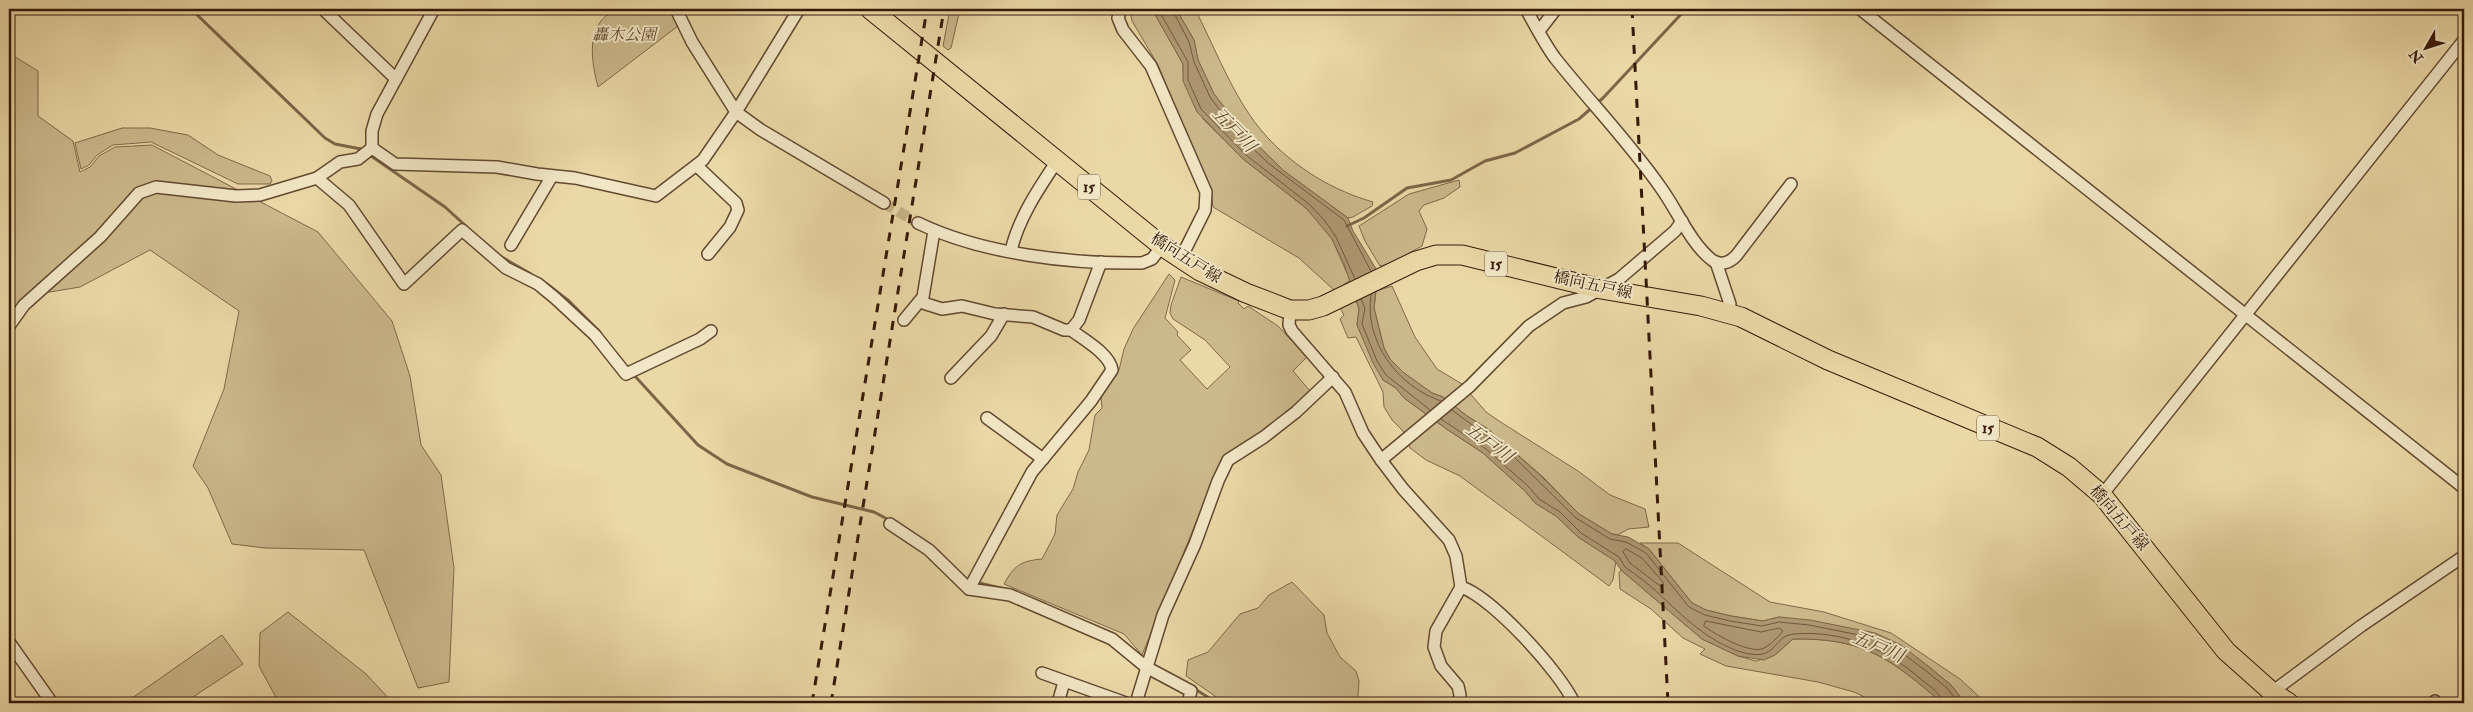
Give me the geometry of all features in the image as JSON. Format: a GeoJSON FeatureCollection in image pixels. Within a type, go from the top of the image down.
{"type":"FeatureCollection","features":[{"type":"Feature","properties":{"kind":"main road","name":"橋向五戸線"},"geometry":{"type":"LineString","coordinates":[[870,9],[1162,246],[1200,271],[1246,293],[1290,310],[1309,310],[1334,302],[1416,261],[1436,255],[1462,255],[1601,289],[1727,312],[1761,325],[1828,360],[2037,447],[2069,467],[2102,495],[2226,651],[2272,692],[2289,703]]}},
{"type":"Feature","properties":{"kind":"street"},"geometry":{"type":"LineString","coordinates":[[323,9],[396,79]]}},
{"type":"Feature","properties":{"kind":"street"},"geometry":{"type":"LineString","coordinates":[[372,148],[372,131],[377,114],[434,9]]}},
{"type":"Feature","properties":{"kind":"street"},"geometry":{"type":"LineString","coordinates":[[676,9],[692,42],[736,112],[761,130],[884,203]]}},
{"type":"Feature","properties":{"kind":"street"},"geometry":{"type":"LineString","coordinates":[[372,148],[396,164],[409,166],[429,163],[498,167],[612,185],[656,196],[703,160],[736,112],[799,9]]}},
{"type":"Feature","properties":{"kind":"street"},"geometry":{"type":"LineString","coordinates":[[1121,9],[1118,18],[1124,30],[1151,66],[1206,192],[1205,210],[1180,258]]}},
{"type":"Feature","properties":{"kind":"street"},"geometry":{"type":"LineString","coordinates":[[1526,9],[1554,56],[1619,132],[1662,189],[1702,249],[1716,262],[1730,304],[1727,312]]}},
{"type":"Feature","properties":{"kind":"street"},"geometry":{"type":"LineString","coordinates":[[1538,31],[1556,9]]}},
{"type":"Feature","properties":{"kind":"street"},"geometry":{"type":"LineString","coordinates":[[1860,9],[2464,488]]}},
{"type":"Feature","properties":{"kind":"street"},"geometry":{"type":"LineString","coordinates":[[2102,495],[2464,40]]}},
{"type":"Feature","properties":{"kind":"street"},"geometry":{"type":"LineString","coordinates":[[9,326],[24,306],[100,238],[139,193],[156,187],[236,196],[260,195],[318,178],[340,162],[358,159],[372,148]]}},
{"type":"Feature","properties":{"kind":"street"},"geometry":{"type":"LineString","coordinates":[[1011,251],[1037,191],[1057,161]]}},
{"type":"Feature","properties":{"kind":"street"},"geometry":{"type":"LineString","coordinates":[[697,166],[736,203],[738,210],[730,227],[708,254]]}},
{"type":"Feature","properties":{"kind":"street"},"geometry":{"type":"LineString","coordinates":[[511,245],[552,176]]}},
{"type":"Feature","properties":{"kind":"street"},"geometry":{"type":"LineString","coordinates":[[318,178],[349,205],[404,284],[462,230],[506,268],[538,284],[562,304],[595,335],[626,374],[700,339],[711,331]]}},
{"type":"Feature","properties":{"kind":"street"},"geometry":{"type":"LineString","coordinates":[[1716,262],[1730,261],[1736,256],[1791,184]]}},
{"type":"Feature","properties":{"kind":"street"},"geometry":{"type":"LineString","coordinates":[[1381,460],[1470,386],[1529,326],[1563,303],[1586,297],[1619,279],[1675,231],[1682,221]]}},
{"type":"Feature","properties":{"kind":"street"},"geometry":{"type":"LineString","coordinates":[[918,223],[934,231],[985,246],[1053,258],[1142,263],[1152,259],[1162,246]]}},
{"type":"Feature","properties":{"kind":"street"},"geometry":{"type":"LineString","coordinates":[[904,320],[920,302],[934,231]]}},
{"type":"Feature","properties":{"kind":"street"},"geometry":{"type":"LineString","coordinates":[[1071,330],[1079,320],[1101,262]]}},
{"type":"Feature","properties":{"kind":"street"},"geometry":{"type":"LineString","coordinates":[[920,302],[942,310],[962,306],[1033,317],[1064,330],[1071,330],[1111,364],[1112,370],[1091,401],[1042,459],[1019,494],[969,588]]}},
{"type":"Feature","properties":{"kind":"street"},"geometry":{"type":"LineString","coordinates":[[1290,310],[1289,325],[1292,331],[1345,392],[1363,433],[1381,460],[1403,489],[1449,540],[1456,556],[1461,587],[1436,631],[1434,647],[1441,666],[1458,686],[1460,695],[1458,703]]}},
{"type":"Feature","properties":{"kind":"street"},"geometry":{"type":"LineString","coordinates":[[951,378],[991,336],[1004,314]]}},
{"type":"Feature","properties":{"kind":"street"},"geometry":{"type":"LineString","coordinates":[[1136,703],[1163,615],[1195,544],[1218,481],[1228,460],[1296,412],[1333,377]]}},
{"type":"Feature","properties":{"kind":"street"},"geometry":{"type":"LineString","coordinates":[[987,418],[1042,459]]}},
{"type":"Feature","properties":{"kind":"street"},"geometry":{"type":"LineString","coordinates":[[890,524],[929,550],[969,588],[1010,595],[1112,639],[1146,667],[1191,691],[1188,703]]}},
{"type":"Feature","properties":{"kind":"street"},"geometry":{"type":"LineString","coordinates":[[2272,692],[2361,626],[2464,556]]}},
{"type":"Feature","properties":{"kind":"street"},"geometry":{"type":"LineString","coordinates":[[1461,587],[1472,591],[1486,601],[1535,650],[1574,703]]}},
{"type":"Feature","properties":{"kind":"street"},"geometry":{"type":"LineString","coordinates":[[9,642],[52,703]]}},
{"type":"Feature","properties":{"kind":"street"},"geometry":{"type":"LineString","coordinates":[[1042,673],[1126,703]]}},
{"type":"Feature","properties":{"kind":"street"},"geometry":{"type":"LineString","coordinates":[[1058,703],[1064,682]]}},
{"type":"Feature","properties":{"kind":"green space","name":"轟木公園"},"geometry":{"type":"Polygon","coordinates":[[[617,9],[670,9],[678,26],[598,87],[592,53],[594,36],[602,19],[617,9]]]}},
{"type":"Feature","properties":{"kind":"green space"},"geometry":{"type":"Polygon","coordinates":[[[950,9],[960,9],[951,48],[948,50],[943,46],[950,9]]]}},
{"type":"Feature","properties":{"kind":"green space"},"geometry":{"type":"Polygon","coordinates":[[[1133,9],[1152,9],[1183,64],[1183,71],[1203,119],[1243,159],[1306,208],[1321,224],[1332,239],[1350,280],[1335,291],[1299,258],[1213,207],[1211,192],[1158,65],[1132,21],[1130,11],[1133,9]]]}},
{"type":"Feature","properties":{"kind":"green space"},"geometry":{"type":"Polygon","coordinates":[[[1176,9],[1195,9],[1241,102],[1261,130],[1274,144],[1304,169],[1337,188],[1373,202],[1372,206],[1348,218],[1284,171],[1242,130],[1214,94],[1198,60],[1194,40],[1176,9]]]}},
{"type":"Feature","properties":{"kind":"green space"},"geometry":{"type":"Polygon","coordinates":[[[9,53],[38,71],[38,116],[73,141],[80,172],[90,167],[99,156],[115,147],[152,145],[318,232],[392,321],[410,376],[421,445],[441,475],[454,568],[449,682],[418,688],[364,550],[265,548],[232,544],[208,488],[193,466],[224,389],[239,311],[150,250],[80,287],[26,296],[9,317],[9,53]]]}},
{"type":"Feature","properties":{"kind":"green space"},"geometry":{"type":"Polygon","coordinates":[[[122,128],[150,128],[188,135],[218,155],[270,176],[272,181],[270,184],[238,184],[151,142],[113,145],[97,155],[89,165],[81,169],[75,143],[122,128]]]}},
{"type":"Feature","properties":{"kind":"green space"},"geometry":{"type":"Polygon","coordinates":[[[1459,180],[1460,187],[1444,198],[1424,205],[1419,211],[1427,229],[1422,246],[1396,261],[1380,266],[1365,241],[1359,226],[1409,194],[1459,180]]]}},
{"type":"Feature","properties":{"kind":"green space"},"geometry":{"type":"Polygon","coordinates":[[[1169,274],[1175,280],[1165,318],[1191,350],[1180,360],[1207,389],[1230,367],[1205,340],[1173,319],[1170,313],[1171,305],[1181,277],[1239,301],[1238,303],[1244,309],[1248,306],[1278,326],[1307,357],[1293,371],[1310,391],[1263,432],[1230,452],[1221,461],[1142,655],[1124,634],[1004,584],[1011,573],[1023,563],[1042,559],[1055,534],[1057,515],[1073,489],[1078,472],[1089,450],[1095,415],[1102,408],[1101,397],[1119,370],[1124,349],[1133,329],[1169,274]]]}},
{"type":"Feature","properties":{"kind":"green space"},"geometry":{"type":"Polygon","coordinates":[[[1392,286],[1415,337],[1437,369],[1462,384],[1486,412],[1499,421],[1578,471],[1610,495],[1645,509],[1649,527],[1628,529],[1618,535],[1612,534],[1579,514],[1542,476],[1488,429],[1467,416],[1443,397],[1432,393],[1404,373],[1390,359],[1384,348],[1374,308],[1376,291],[1392,286]]]}},
{"type":"Feature","properties":{"kind":"green space"},"geometry":{"type":"Polygon","coordinates":[[[1356,300],[1359,309],[1357,325],[1383,380],[1396,388],[1404,398],[1483,453],[1525,491],[1535,503],[1556,516],[1578,537],[1616,561],[1613,580],[1609,586],[1460,476],[1426,460],[1410,448],[1403,431],[1392,420],[1384,407],[1383,392],[1356,337],[1348,338],[1340,319],[1344,315],[1340,308],[1356,300]]]}},
{"type":"Feature","properties":{"kind":"green space"},"geometry":{"type":"Polygon","coordinates":[[[1640,543],[1678,543],[1770,602],[1824,612],[1891,633],[1960,679],[1986,703],[1965,703],[1951,685],[1928,666],[1779,617],[1763,621],[1706,610],[1692,603],[1649,549],[1640,543]]]}},
{"type":"Feature","properties":{"kind":"green space"},"geometry":{"type":"Polygon","coordinates":[[[1621,570],[1702,639],[1738,656],[1756,661],[1775,655],[1793,639],[1816,639],[1836,642],[1870,651],[1885,659],[1917,681],[1934,696],[1938,703],[1877,703],[1854,692],[1818,682],[1726,666],[1700,654],[1705,649],[1683,638],[1651,609],[1620,589],[1619,573],[1621,570]]]}},
{"type":"Feature","properties":{"kind":"green space"},"geometry":{"type":"Polygon","coordinates":[[[1292,582],[1324,615],[1327,633],[1340,657],[1356,671],[1359,681],[1358,696],[1354,703],[1225,703],[1186,676],[1188,660],[1208,652],[1240,614],[1258,608],[1269,595],[1292,582]]]}},
{"type":"Feature","properties":{"kind":"green space"},"geometry":{"type":"Polygon","coordinates":[[[288,612],[366,674],[393,703],[279,703],[259,666],[260,633],[288,612]]]}},
{"type":"Feature","properties":{"kind":"green space"},"geometry":{"type":"Polygon","coordinates":[[[222,635],[243,664],[184,703],[125,703],[222,635]]]}},
{"type":"Feature","properties":{"kind":"water","name":"五戸川"},"geometry":{"type":"Polygon","coordinates":[[[1152,9],[1176,9],[1194,40],[1198,60],[1214,94],[1242,130],[1284,171],[1348,218],[1353,231],[1378,272],[1374,308],[1384,348],[1390,359],[1404,373],[1432,393],[1443,397],[1467,416],[1488,429],[1542,477],[1579,514],[1612,534],[1628,537],[1649,549],[1692,603],[1706,610],[1731,616],[1763,621],[1779,617],[1810,620],[1875,633],[1901,645],[1928,666],[1951,685],[1965,703],[1938,703],[1934,696],[1900,669],[1870,651],[1853,646],[1816,639],[1793,639],[1775,655],[1764,660],[1738,656],[1702,639],[1621,570],[1615,561],[1578,537],[1556,516],[1535,503],[1525,491],[1483,453],[1404,398],[1396,388],[1383,380],[1373,363],[1357,325],[1359,309],[1344,264],[1332,239],[1306,208],[1243,159],[1197,112],[1183,81],[1183,64],[1152,9]]]}},
{"type":"Feature","properties":{"kind":"waterway"},"geometry":{"type":"LineString","coordinates":[[191,9],[325,138],[335,144],[361,149],[445,207],[467,227]]}},
{"type":"Feature","properties":{"kind":"waterway"},"geometry":{"type":"LineString","coordinates":[[1347,226],[1364,218],[1407,188],[1451,180],[1485,161],[1515,153],[1579,119],[1603,98],[1684,9]]}},
{"type":"Feature","properties":{"kind":"waterway"},"geometry":{"type":"LineString","coordinates":[[500,256],[531,274]]}},
{"type":"Feature","properties":{"kind":"waterway"},"geometry":{"type":"LineString","coordinates":[[547,284],[569,301],[600,332]]}},
{"type":"Feature","properties":{"kind":"waterway"},"geometry":{"type":"LineString","coordinates":[[633,374],[698,445],[727,464],[812,497],[874,512],[889,520]]}},
{"type":"Feature","properties":{"kind":"waterway"},"geometry":{"type":"LineString","coordinates":[[975,582],[1005,589]]}},
{"type":"Feature","properties":{"kind":"waterway"},"geometry":{"type":"LineString","coordinates":[[1025,596],[1045,604]]}},
{"type":"Feature","properties":{"kind":"waterway"},"geometry":{"type":"LineString","coordinates":[[1112,633],[1127,645]]}},
{"type":"Feature","properties":{"kind":"waterway"},"geometry":{"type":"LineString","coordinates":[[1195,689],[1217,703]]}},
{"type":"Feature","properties":{"kind":"tunnel"},"geometry":{"type":"LineString","coordinates":[[884,203],[918,223]]}},
{"type":"Feature","properties":{"kind":"railway"},"geometry":{"type":"LineString","coordinates":[[812,703],[927,9]]}},
{"type":"Feature","properties":{"kind":"railway"},"geometry":{"type":"LineString","coordinates":[[831,703],[944,9]]}},
{"type":"Feature","properties":{"kind":"railway"},"geometry":{"type":"LineString","coordinates":[[1632,9],[1668,703]]}}]}
